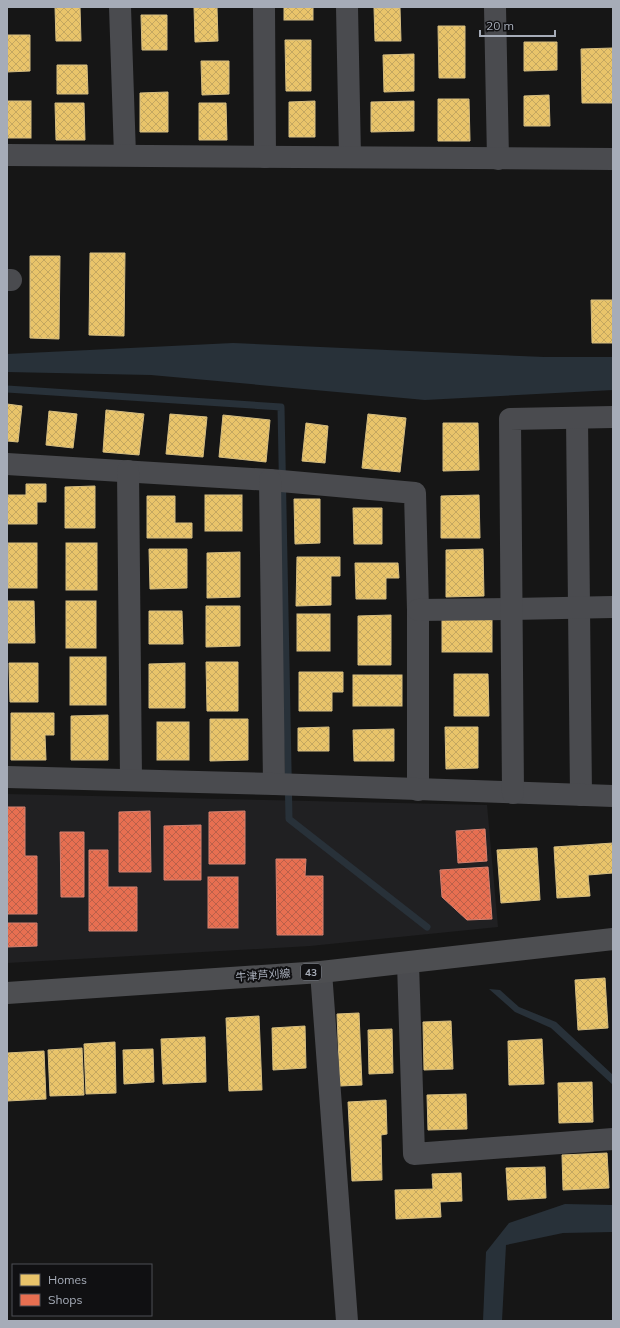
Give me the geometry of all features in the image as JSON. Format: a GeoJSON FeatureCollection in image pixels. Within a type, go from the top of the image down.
{"type":"FeatureCollection","features":[{"type":"Feature","properties":{"kind":"main road","name":"牛津芦刈線"},"geometry":{"type":"LineString","coordinates":[[7,993],[321,972],[613,939]]}},
{"type":"Feature","properties":{"kind":"street"},"geometry":{"type":"LineString","coordinates":[[120,7],[125,155]]}},
{"type":"Feature","properties":{"kind":"street"},"geometry":{"type":"LineString","coordinates":[[264,7],[265,156]]}},
{"type":"Feature","properties":{"kind":"street"},"geometry":{"type":"LineString","coordinates":[[347,7],[350,157]]}},
{"type":"Feature","properties":{"kind":"street"},"geometry":{"type":"LineString","coordinates":[[495,7],[498,159]]}},
{"type":"Feature","properties":{"kind":"street"},"geometry":{"type":"LineString","coordinates":[[7,155],[613,159]]}},
{"type":"Feature","properties":{"kind":"street"},"geometry":{"type":"LineString","coordinates":[[513,793],[510,419],[613,417]]}},
{"type":"Feature","properties":{"kind":"street"},"geometry":{"type":"LineString","coordinates":[[577,418],[582,795]]}},
{"type":"Feature","properties":{"kind":"street"},"geometry":{"type":"LineString","coordinates":[[7,464],[279,481],[415,493],[418,610],[418,790]]}},
{"type":"Feature","properties":{"kind":"street"},"geometry":{"type":"LineString","coordinates":[[128,471],[131,780]]}},
{"type":"Feature","properties":{"kind":"street"},"geometry":{"type":"LineString","coordinates":[[279,481],[284,785]]}},
{"type":"Feature","properties":{"kind":"street"},"geometry":{"type":"LineString","coordinates":[[418,610],[613,607]]}},
{"type":"Feature","properties":{"kind":"street"},"geometry":{"type":"LineString","coordinates":[[7,777],[613,796]]}},
{"type":"Feature","properties":{"kind":"street"},"geometry":{"type":"LineString","coordinates":[[408,963],[414,1154],[613,1139]]}},
{"type":"Feature","properties":{"kind":"street"},"geometry":{"type":"LineString","coordinates":[[321,972],[347,1321]]}},
{"type":"Feature","properties":{"kind":"shaded area"},"geometry":{"type":"Polygon","coordinates":[[[233,343],[544,357],[613,357],[613,390],[425,400],[151,375],[7,372],[7,354],[233,343]]]}},
{"type":"Feature","properties":{"kind":"shaded area"},"geometry":{"type":"Polygon","coordinates":[[[7,794],[487,805],[498,927],[310,946],[7,963],[7,794]]]}},
{"type":"Feature","properties":{"kind":"shaded area"},"geometry":{"type":"Polygon","coordinates":[[[489,989],[500,990],[519,1007],[556,1022],[613,1075],[613,1085],[551,1028],[515,1012],[489,989]]]}},
{"type":"Feature","properties":{"kind":"shaded area"},"geometry":{"type":"Polygon","coordinates":[[[565,1204],[613,1205],[613,1232],[563,1233],[506,1245],[502,1321],[483,1321],[486,1252],[509,1223],[565,1204]]]}},
{"type":"Feature","properties":{"kind":"building: Homes"},"geometry":{"type":"Polygon","coordinates":[[[55,7],[80,7],[81,41],[56,41],[55,7]]]}},
{"type":"Feature","properties":{"kind":"building: Homes"},"geometry":{"type":"Polygon","coordinates":[[[194,7],[217,7],[218,41],[195,42],[194,7]]]}},
{"type":"Feature","properties":{"kind":"building: Homes"},"geometry":{"type":"Polygon","coordinates":[[[284,7],[313,7],[313,20],[284,20],[284,7]]]}},
{"type":"Feature","properties":{"kind":"building: Homes"},"geometry":{"type":"Polygon","coordinates":[[[374,8],[400,8],[401,41],[375,41],[374,8]]]}},
{"type":"Feature","properties":{"kind":"building: Homes"},"geometry":{"type":"Polygon","coordinates":[[[141,15],[167,15],[167,50],[142,50],[141,15]]]}},
{"type":"Feature","properties":{"kind":"building: Homes"},"geometry":{"type":"Polygon","coordinates":[[[438,26],[465,26],[465,78],[439,78],[438,26]]]}},
{"type":"Feature","properties":{"kind":"building: Homes"},"geometry":{"type":"Polygon","coordinates":[[[7,35],[30,35],[30,71],[7,72],[7,35]]]}},
{"type":"Feature","properties":{"kind":"building: Homes"},"geometry":{"type":"Polygon","coordinates":[[[285,40],[311,40],[311,91],[286,91],[285,40]]]}},
{"type":"Feature","properties":{"kind":"building: Homes"},"geometry":{"type":"Polygon","coordinates":[[[524,42],[557,42],[557,70],[524,71],[524,42]]]}},
{"type":"Feature","properties":{"kind":"building: Homes"},"geometry":{"type":"Polygon","coordinates":[[[613,48],[613,103],[582,103],[581,49],[613,48]]]}},
{"type":"Feature","properties":{"kind":"building: Homes"},"geometry":{"type":"Polygon","coordinates":[[[414,54],[414,91],[384,92],[383,55],[414,54]]]}},
{"type":"Feature","properties":{"kind":"building: Homes"},"geometry":{"type":"Polygon","coordinates":[[[201,61],[229,61],[229,94],[202,95],[201,61]]]}},
{"type":"Feature","properties":{"kind":"building: Homes"},"geometry":{"type":"Polygon","coordinates":[[[57,65],[87,65],[88,94],[57,94],[57,65]]]}},
{"type":"Feature","properties":{"kind":"building: Homes"},"geometry":{"type":"Polygon","coordinates":[[[168,92],[168,132],[140,132],[140,93],[168,92]]]}},
{"type":"Feature","properties":{"kind":"building: Homes"},"geometry":{"type":"Polygon","coordinates":[[[549,95],[550,126],[524,126],[524,96],[549,95]]]}},
{"type":"Feature","properties":{"kind":"building: Homes"},"geometry":{"type":"Polygon","coordinates":[[[438,99],[469,99],[470,141],[438,141],[438,99]]]}},
{"type":"Feature","properties":{"kind":"building: Homes"},"geometry":{"type":"Polygon","coordinates":[[[7,101],[31,101],[31,138],[7,138],[7,101]]]}},
{"type":"Feature","properties":{"kind":"building: Homes"},"geometry":{"type":"Polygon","coordinates":[[[315,101],[315,137],[289,137],[289,102],[315,101]]]}},
{"type":"Feature","properties":{"kind":"building: Homes"},"geometry":{"type":"Polygon","coordinates":[[[414,101],[414,131],[371,132],[371,102],[414,101]]]}},
{"type":"Feature","properties":{"kind":"building: Homes"},"geometry":{"type":"Polygon","coordinates":[[[55,103],[84,103],[85,140],[56,140],[55,103]]]}},
{"type":"Feature","properties":{"kind":"building: Homes"},"geometry":{"type":"Polygon","coordinates":[[[199,103],[226,103],[227,140],[199,140],[199,103]]]}},
{"type":"Feature","properties":{"kind":"building: Homes"},"geometry":{"type":"Polygon","coordinates":[[[90,253],[125,253],[124,336],[89,335],[90,253]]]}},
{"type":"Feature","properties":{"kind":"building: Homes"},"geometry":{"type":"Polygon","coordinates":[[[30,256],[60,256],[59,339],[30,338],[30,256]]]}},
{"type":"Feature","properties":{"kind":"building: Homes"},"geometry":{"type":"Polygon","coordinates":[[[591,300],[613,300],[613,343],[592,343],[591,300]]]}},
{"type":"Feature","properties":{"kind":"building: Homes"},"geometry":{"type":"Polygon","coordinates":[[[7,404],[22,406],[18,442],[7,441],[7,404]]]}},
{"type":"Feature","properties":{"kind":"building: Homes"},"geometry":{"type":"Polygon","coordinates":[[[106,410],[144,414],[139,455],[103,452],[106,410]]]}},
{"type":"Feature","properties":{"kind":"building: Homes"},"geometry":{"type":"Polygon","coordinates":[[[49,411],[77,414],[73,448],[46,445],[49,411]]]}},
{"type":"Feature","properties":{"kind":"building: Homes"},"geometry":{"type":"Polygon","coordinates":[[[170,414],[207,417],[203,457],[166,454],[170,414]]]}},
{"type":"Feature","properties":{"kind":"building: Homes"},"geometry":{"type":"Polygon","coordinates":[[[368,414],[406,418],[400,472],[362,468],[368,414]]]}},
{"type":"Feature","properties":{"kind":"building: Homes"},"geometry":{"type":"Polygon","coordinates":[[[223,415],[270,420],[266,462],[219,457],[223,415]]]}},
{"type":"Feature","properties":{"kind":"building: Homes"},"geometry":{"type":"Polygon","coordinates":[[[306,423],[328,426],[325,463],[302,461],[306,423]]]}},
{"type":"Feature","properties":{"kind":"building: Homes"},"geometry":{"type":"Polygon","coordinates":[[[443,423],[478,423],[479,470],[443,471],[443,423]]]}},
{"type":"Feature","properties":{"kind":"building: Homes"},"geometry":{"type":"Polygon","coordinates":[[[26,484],[46,484],[46,502],[37,502],[37,524],[7,524],[7,495],[26,495],[26,484]]]}},
{"type":"Feature","properties":{"kind":"building: Homes"},"geometry":{"type":"Polygon","coordinates":[[[95,486],[95,528],[65,528],[65,487],[95,486]]]}},
{"type":"Feature","properties":{"kind":"building: Homes"},"geometry":{"type":"Polygon","coordinates":[[[205,495],[242,495],[242,531],[205,531],[205,495]]]}},
{"type":"Feature","properties":{"kind":"building: Homes"},"geometry":{"type":"Polygon","coordinates":[[[479,495],[480,538],[441,538],[441,496],[479,495]]]}},
{"type":"Feature","properties":{"kind":"building: Homes"},"geometry":{"type":"Polygon","coordinates":[[[147,496],[175,496],[175,523],[192,523],[192,538],[147,538],[147,496]]]}},
{"type":"Feature","properties":{"kind":"building: Homes"},"geometry":{"type":"Polygon","coordinates":[[[294,499],[320,499],[320,543],[295,544],[294,499]]]}},
{"type":"Feature","properties":{"kind":"building: Homes"},"geometry":{"type":"Polygon","coordinates":[[[353,508],[382,508],[382,544],[354,544],[353,508]]]}},
{"type":"Feature","properties":{"kind":"building: Homes"},"geometry":{"type":"Polygon","coordinates":[[[8,543],[37,543],[37,588],[8,588],[8,543]]]}},
{"type":"Feature","properties":{"kind":"building: Homes"},"geometry":{"type":"Polygon","coordinates":[[[66,543],[97,543],[97,590],[66,590],[66,543]]]}},
{"type":"Feature","properties":{"kind":"building: Homes"},"geometry":{"type":"Polygon","coordinates":[[[149,549],[187,549],[187,588],[150,589],[149,549]]]}},
{"type":"Feature","properties":{"kind":"building: Homes"},"geometry":{"type":"Polygon","coordinates":[[[483,549],[484,596],[446,597],[446,550],[483,549]]]}},
{"type":"Feature","properties":{"kind":"building: Homes"},"geometry":{"type":"Polygon","coordinates":[[[240,552],[240,597],[207,598],[207,553],[240,552]]]}},
{"type":"Feature","properties":{"kind":"building: Homes"},"geometry":{"type":"Polygon","coordinates":[[[297,557],[340,557],[340,576],[331,576],[331,605],[296,606],[297,557]]]}},
{"type":"Feature","properties":{"kind":"building: Homes"},"geometry":{"type":"Polygon","coordinates":[[[355,563],[398,563],[399,578],[386,578],[386,599],[356,599],[355,563]]]}},
{"type":"Feature","properties":{"kind":"building: Homes"},"geometry":{"type":"Polygon","coordinates":[[[7,601],[34,601],[35,643],[7,643],[7,601]]]}},
{"type":"Feature","properties":{"kind":"building: Homes"},"geometry":{"type":"Polygon","coordinates":[[[66,601],[96,601],[96,648],[66,648],[66,601]]]}},
{"type":"Feature","properties":{"kind":"building: Homes"},"geometry":{"type":"Polygon","coordinates":[[[206,606],[240,606],[240,646],[206,647],[206,606]]]}},
{"type":"Feature","properties":{"kind":"building: Homes"},"geometry":{"type":"Polygon","coordinates":[[[149,611],[182,611],[183,644],[149,644],[149,611]]]}},
{"type":"Feature","properties":{"kind":"building: Homes"},"geometry":{"type":"Polygon","coordinates":[[[297,614],[330,614],[330,651],[297,651],[297,614]]]}},
{"type":"Feature","properties":{"kind":"building: Homes"},"geometry":{"type":"Polygon","coordinates":[[[391,615],[391,665],[358,665],[358,616],[391,615]]]}},
{"type":"Feature","properties":{"kind":"building: Homes"},"geometry":{"type":"Polygon","coordinates":[[[442,615],[492,615],[492,652],[442,652],[442,615]]]}},
{"type":"Feature","properties":{"kind":"building: Homes"},"geometry":{"type":"Polygon","coordinates":[[[70,657],[106,657],[106,705],[70,705],[70,657]]]}},
{"type":"Feature","properties":{"kind":"building: Homes"},"geometry":{"type":"Polygon","coordinates":[[[206,662],[238,662],[238,711],[207,711],[206,662]]]}},
{"type":"Feature","properties":{"kind":"building: Homes"},"geometry":{"type":"Polygon","coordinates":[[[9,663],[38,663],[38,702],[10,702],[9,663]]]}},
{"type":"Feature","properties":{"kind":"building: Homes"},"geometry":{"type":"Polygon","coordinates":[[[185,663],[185,708],[149,708],[149,664],[185,663]]]}},
{"type":"Feature","properties":{"kind":"building: Homes"},"geometry":{"type":"Polygon","coordinates":[[[299,672],[343,672],[343,692],[332,692],[332,711],[299,711],[299,672]]]}},
{"type":"Feature","properties":{"kind":"building: Homes"},"geometry":{"type":"Polygon","coordinates":[[[454,674],[488,674],[489,716],[454,716],[454,674]]]}},
{"type":"Feature","properties":{"kind":"building: Homes"},"geometry":{"type":"Polygon","coordinates":[[[353,675],[402,675],[402,706],[353,706],[353,675]]]}},
{"type":"Feature","properties":{"kind":"building: Homes"},"geometry":{"type":"Polygon","coordinates":[[[11,713],[54,713],[54,735],[45,735],[46,760],[11,760],[11,713]]]}},
{"type":"Feature","properties":{"kind":"building: Homes"},"geometry":{"type":"Polygon","coordinates":[[[108,715],[108,760],[71,760],[71,716],[108,715]]]}},
{"type":"Feature","properties":{"kind":"building: Homes"},"geometry":{"type":"Polygon","coordinates":[[[210,719],[248,719],[248,760],[210,761],[210,719]]]}},
{"type":"Feature","properties":{"kind":"building: Homes"},"geometry":{"type":"Polygon","coordinates":[[[157,722],[189,722],[189,760],[157,760],[157,722]]]}},
{"type":"Feature","properties":{"kind":"building: Homes"},"geometry":{"type":"Polygon","coordinates":[[[329,727],[329,751],[298,751],[298,728],[329,727]]]}},
{"type":"Feature","properties":{"kind":"building: Homes"},"geometry":{"type":"Polygon","coordinates":[[[445,727],[478,727],[478,768],[446,769],[445,727]]]}},
{"type":"Feature","properties":{"kind":"building: Homes"},"geometry":{"type":"Polygon","coordinates":[[[394,729],[394,761],[354,761],[353,730],[394,729]]]}},
{"type":"Feature","properties":{"kind":"building: Homes"},"geometry":{"type":"Polygon","coordinates":[[[613,843],[613,873],[588,875],[590,896],[557,898],[554,847],[613,843]]]}},
{"type":"Feature","properties":{"kind":"building: Homes"},"geometry":{"type":"Polygon","coordinates":[[[537,848],[540,900],[501,903],[497,850],[537,848]]]}},
{"type":"Feature","properties":{"kind":"building: Homes"},"geometry":{"type":"Polygon","coordinates":[[[605,978],[608,1028],[578,1030],[575,980],[605,978]]]}},
{"type":"Feature","properties":{"kind":"building: Homes"},"geometry":{"type":"Polygon","coordinates":[[[359,1013],[362,1085],[340,1086],[337,1014],[359,1013]]]}},
{"type":"Feature","properties":{"kind":"building: Homes"},"geometry":{"type":"Polygon","coordinates":[[[259,1016],[262,1090],[229,1091],[226,1018],[259,1016]]]}},
{"type":"Feature","properties":{"kind":"building: Homes"},"geometry":{"type":"Polygon","coordinates":[[[451,1021],[453,1069],[424,1070],[423,1022],[451,1021]]]}},
{"type":"Feature","properties":{"kind":"building: Homes"},"geometry":{"type":"Polygon","coordinates":[[[305,1026],[306,1068],[273,1070],[272,1028],[305,1026]]]}},
{"type":"Feature","properties":{"kind":"building: Homes"},"geometry":{"type":"Polygon","coordinates":[[[392,1029],[393,1073],[369,1074],[368,1030],[392,1029]]]}},
{"type":"Feature","properties":{"kind":"building: Homes"},"geometry":{"type":"Polygon","coordinates":[[[205,1037],[206,1082],[163,1084],[161,1039],[205,1037]]]}},
{"type":"Feature","properties":{"kind":"building: Homes"},"geometry":{"type":"Polygon","coordinates":[[[542,1039],[544,1084],[509,1085],[508,1041],[542,1039]]]}},
{"type":"Feature","properties":{"kind":"building: Homes"},"geometry":{"type":"Polygon","coordinates":[[[115,1042],[116,1093],[86,1094],[84,1044],[115,1042]]]}},
{"type":"Feature","properties":{"kind":"building: Homes"},"geometry":{"type":"Polygon","coordinates":[[[82,1048],[84,1095],[50,1096],[48,1050],[82,1048]]]}},
{"type":"Feature","properties":{"kind":"building: Homes"},"geometry":{"type":"Polygon","coordinates":[[[153,1049],[154,1082],[124,1084],[123,1050],[153,1049]]]}},
{"type":"Feature","properties":{"kind":"building: Homes"},"geometry":{"type":"Polygon","coordinates":[[[44,1051],[46,1099],[7,1101],[7,1053],[44,1051]]]}},
{"type":"Feature","properties":{"kind":"building: Homes"},"geometry":{"type":"Polygon","coordinates":[[[592,1082],[593,1122],[559,1123],[558,1083],[592,1082]]]}},
{"type":"Feature","properties":{"kind":"building: Homes"},"geometry":{"type":"Polygon","coordinates":[[[466,1094],[467,1129],[428,1130],[427,1095],[466,1094]]]}},
{"type":"Feature","properties":{"kind":"building: Homes"},"geometry":{"type":"Polygon","coordinates":[[[386,1100],[387,1134],[381,1135],[382,1180],[352,1181],[348,1102],[386,1100]]]}},
{"type":"Feature","properties":{"kind":"building: Homes"},"geometry":{"type":"Polygon","coordinates":[[[607,1153],[609,1188],[563,1190],[562,1155],[607,1153]]]}},
{"type":"Feature","properties":{"kind":"building: Homes"},"geometry":{"type":"Polygon","coordinates":[[[545,1167],[546,1198],[508,1200],[506,1168],[545,1167]]]}},
{"type":"Feature","properties":{"kind":"building: Homes"},"geometry":{"type":"Polygon","coordinates":[[[461,1173],[462,1201],[440,1202],[441,1217],[396,1219],[395,1190],[433,1189],[432,1174],[461,1173]]]}},
{"type":"Feature","properties":{"kind":"building: Shops"},"geometry":{"type":"Polygon","coordinates":[[[7,807],[25,807],[25,856],[37,856],[37,914],[7,914],[7,807]]]}},
{"type":"Feature","properties":{"kind":"building: Shops"},"geometry":{"type":"Polygon","coordinates":[[[150,811],[151,872],[119,872],[119,812],[150,811]]]}},
{"type":"Feature","properties":{"kind":"building: Shops"},"geometry":{"type":"Polygon","coordinates":[[[245,811],[245,864],[209,864],[209,812],[245,811]]]}},
{"type":"Feature","properties":{"kind":"building: Shops"},"geometry":{"type":"Polygon","coordinates":[[[201,825],[201,880],[164,880],[164,826],[201,825]]]}},
{"type":"Feature","properties":{"kind":"building: Shops"},"geometry":{"type":"Polygon","coordinates":[[[485,829],[487,861],[458,863],[456,831],[485,829]]]}},
{"type":"Feature","properties":{"kind":"building: Shops"},"geometry":{"type":"Polygon","coordinates":[[[60,832],[84,832],[84,897],[61,897],[60,832]]]}},
{"type":"Feature","properties":{"kind":"building: Shops"},"geometry":{"type":"Polygon","coordinates":[[[89,850],[108,850],[108,887],[137,887],[137,931],[89,931],[89,850]]]}},
{"type":"Feature","properties":{"kind":"building: Shops"},"geometry":{"type":"Polygon","coordinates":[[[276,859],[306,859],[305,876],[323,876],[323,935],[277,935],[276,859]]]}},
{"type":"Feature","properties":{"kind":"building: Shops"},"geometry":{"type":"Polygon","coordinates":[[[488,867],[492,919],[467,920],[442,897],[440,870],[488,867]]]}},
{"type":"Feature","properties":{"kind":"building: Shops"},"geometry":{"type":"Polygon","coordinates":[[[208,877],[238,877],[238,928],[208,928],[208,877]]]}},
{"type":"Feature","properties":{"kind":"building: Shops"},"geometry":{"type":"Polygon","coordinates":[[[7,923],[37,923],[37,946],[7,947],[7,923]]]}},
{"type":"Feature","properties":{"kind":"waterway"},"geometry":{"type":"LineString","coordinates":[[7,389],[281,407],[289,819],[427,927]]}}]}
